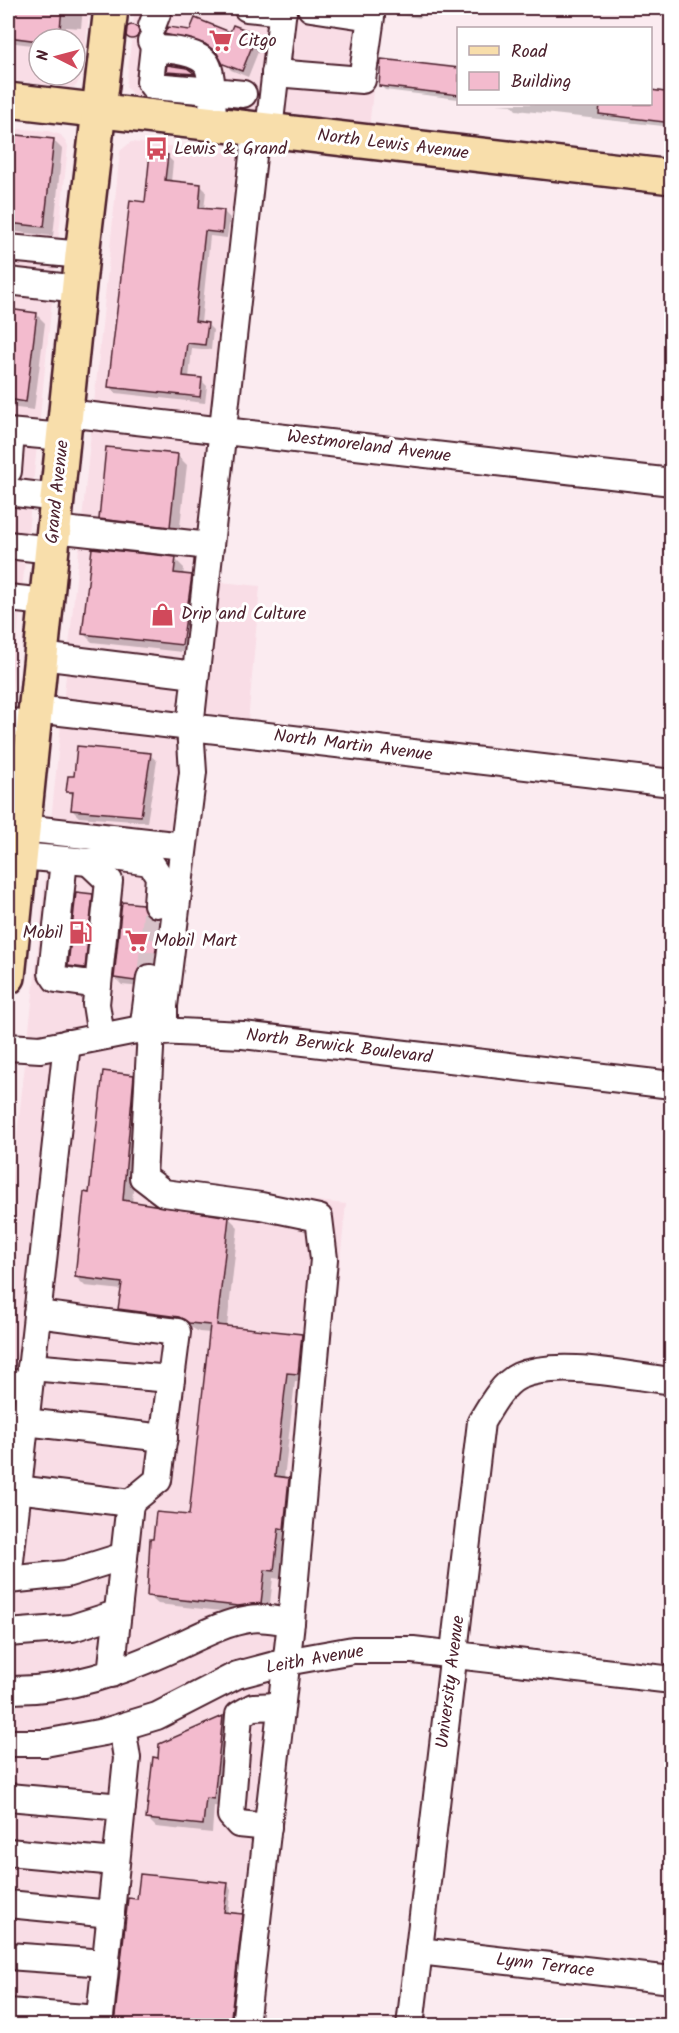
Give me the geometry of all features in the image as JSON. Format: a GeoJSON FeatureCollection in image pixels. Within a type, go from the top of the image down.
{"type":"FeatureCollection","features":[{"type":"Feature","properties":{"kind":"main road","name":"Grand Avenue"},"geometry":{"type":"LineString","coordinates":[[8,977],[21,842],[25,718],[41,656],[82,255],[111,8]]}},
{"type":"Feature","properties":{"kind":"main road","name":"North Lewis Avenue"},"geometry":{"type":"LineString","coordinates":[[8,100],[672,177]]}},
{"type":"Feature","properties":{"kind":"street"},"geometry":{"type":"LineString","coordinates":[[244,2025],[291,1622],[324,1259],[319,1218],[261,1206],[164,1193],[143,1177],[153,1031],[193,772],[190,727],[210,546],[263,130],[275,73],[283,10],[247,8]]}},
{"type":"Feature","properties":{"kind":"street"},"geometry":{"type":"LineString","coordinates":[[275,73],[362,80],[371,17],[311,8]]}},
{"type":"Feature","properties":{"kind":"street"},"geometry":{"type":"LineString","coordinates":[[156,32],[150,82],[153,86],[243,94]]}},
{"type":"Feature","properties":{"kind":"street"},"geometry":{"type":"LineString","coordinates":[[156,32],[173,49],[203,60],[208,65],[213,124]]}},
{"type":"Feature","properties":{"kind":"street"},"geometry":{"type":"LineString","coordinates":[[8,248],[82,255]]}},
{"type":"Feature","properties":{"kind":"street"},"geometry":{"type":"LineString","coordinates":[[8,281],[79,289]]}},
{"type":"Feature","properties":{"kind":"street","name":"Westmoreland Avenue"},"geometry":{"type":"LineString","coordinates":[[9,433],[65,425],[224,430],[672,482]]}},
{"type":"Feature","properties":{"kind":"street"},"geometry":{"type":"LineString","coordinates":[[8,471],[9,433]]}},
{"type":"Feature","properties":{"kind":"street"},"geometry":{"type":"LineString","coordinates":[[8,492],[57,498]]}},
{"type":"Feature","properties":{"kind":"street"},"geometry":{"type":"LineString","coordinates":[[8,545],[52,540],[210,546]]}},
{"type":"Feature","properties":{"kind":"street"},"geometry":{"type":"LineString","coordinates":[[8,598],[46,602]]}},
{"type":"Feature","properties":{"kind":"street"},"geometry":{"type":"LineString","coordinates":[[41,656],[195,675]]}},
{"type":"Feature","properties":{"kind":"street","name":"North Martin Avenue"},"geometry":{"type":"LineString","coordinates":[[25,718],[190,727],[672,783]]}},
{"type":"Feature","properties":{"kind":"street"},"geometry":{"type":"LineString","coordinates":[[21,842],[183,846]]}},
{"type":"Feature","properties":{"kind":"street"},"geometry":{"type":"LineString","coordinates":[[21,842],[77,861],[110,881],[96,1004],[101,1036]]}},
{"type":"Feature","properties":{"kind":"street"},"geometry":{"type":"LineString","coordinates":[[77,861],[114,857],[150,862],[159,876],[157,904]]}},
{"type":"Feature","properties":{"kind":"street"},"geometry":{"type":"LineString","coordinates":[[77,861],[52,973],[56,980],[98,985]]}},
{"type":"Feature","properties":{"kind":"street"},"geometry":{"type":"LineString","coordinates":[[150,978],[153,1031]]}},
{"type":"Feature","properties":{"kind":"street","name":"North Berwick Boulevard"},"geometry":{"type":"LineString","coordinates":[[8,1047],[40,1049],[101,1036],[153,1031],[243,1035],[672,1085]]}},
{"type":"Feature","properties":{"kind":"street"},"geometry":{"type":"LineString","coordinates":[[67,1043],[37,1314],[22,1378],[16,1421],[17,1489],[8,1580],[66,1574],[124,1556]]}},
{"type":"Feature","properties":{"kind":"street"},"geometry":{"type":"LineString","coordinates":[[37,1314],[177,1332],[158,1480],[130,1503],[111,1674]]}},
{"type":"Feature","properties":{"kind":"street","name":"University Avenue"},"geometry":{"type":"LineString","coordinates":[[410,2025],[481,1422],[495,1399],[518,1377],[543,1371],[576,1370],[672,1381]]}},
{"type":"Feature","properties":{"kind":"street"},"geometry":{"type":"LineString","coordinates":[[22,1378],[171,1379]]}},
{"type":"Feature","properties":{"kind":"street"},"geometry":{"type":"LineString","coordinates":[[16,1421],[164,1438]]}},
{"type":"Feature","properties":{"kind":"street"},"geometry":{"type":"LineString","coordinates":[[17,1489],[130,1503]]}},
{"type":"Feature","properties":{"kind":"street"},"geometry":{"type":"LineString","coordinates":[[8,1633],[72,1628],[116,1614]]}},
{"type":"Feature","properties":{"kind":"street"},"geometry":{"type":"LineString","coordinates":[[8,1690],[34,1691],[74,1685],[111,1674],[216,1628],[251,1618],[291,1622]]}},
{"type":"Feature","properties":{"kind":"street","name":"Leith Avenue"},"geometry":{"type":"LineString","coordinates":[[8,1743],[45,1743],[82,1738],[157,1716],[237,1675],[286,1662],[353,1650],[413,1650],[672,1680]]}},
{"type":"Feature","properties":{"kind":"street"},"geometry":{"type":"LineString","coordinates":[[268,1827],[239,1824],[231,1815],[239,1715],[253,1707],[280,1706]]}},
{"type":"Feature","properties":{"kind":"street"},"geometry":{"type":"LineString","coordinates":[[8,2012],[99,2022],[127,1758],[122,1727]]}},
{"type":"Feature","properties":{"kind":"street"},"geometry":{"type":"LineString","coordinates":[[8,1797],[122,1807]]}},
{"type":"Feature","properties":{"kind":"street"},"geometry":{"type":"LineString","coordinates":[[8,1852],[116,1862]]}},
{"type":"Feature","properties":{"kind":"street"},"geometry":{"type":"LineString","coordinates":[[8,1904],[111,1914]]}},
{"type":"Feature","properties":{"kind":"street","name":"Lynn Terrace"},"geometry":{"type":"LineString","coordinates":[[419,1951],[672,1980]]}},
{"type":"Feature","properties":{"kind":"street"},"geometry":{"type":"LineString","coordinates":[[8,1956],[106,1963]]}},
{"type":"Feature","properties":{"kind":"shaded area"},"geometry":{"type":"Polygon","coordinates":[[[8,8],[90,8],[87,33],[87,27],[27,27],[27,82],[8,80],[8,8]]]}},
{"type":"Feature","properties":{"kind":"shaded area"},"geometry":{"type":"Polygon","coordinates":[[[135,8],[382,8],[369,128],[134,96],[126,87],[135,8]]]}},
{"type":"Feature","properties":{"kind":"shaded area"},"geometry":{"type":"Polygon","coordinates":[[[8,128],[48,131],[61,135],[68,146],[8,726],[8,128]]]}},
{"type":"Feature","properties":{"kind":"shaded area"},"geometry":{"type":"Polygon","coordinates":[[[131,142],[262,156],[211,581],[260,586],[248,722],[202,715],[150,1184],[346,1204],[259,2025],[8,2026],[8,1215],[35,976],[120,151],[131,142]]]}},
{"type":"Feature","properties":{"kind":"building"},"geometry":{"type":"Polygon","coordinates":[[[8,8],[62,8],[60,27],[27,27],[27,39],[8,37],[8,8]]]}},
{"type":"Feature","properties":{"kind":"building","name":"Citgo"},"geometry":{"type":"Polygon","coordinates":[[[195,18],[230,32],[233,25],[257,34],[242,71],[223,64],[217,53],[205,44],[164,34],[168,27],[190,30],[195,18]]]}},
{"type":"Feature","properties":{"kind":"building"},"geometry":{"type":"Polygon","coordinates":[[[132,25],[137,27],[139,32],[137,37],[132,39],[127,37],[125,32],[127,27],[132,25]]]}},
{"type":"Feature","properties":{"kind":"building"},"geometry":{"type":"Polygon","coordinates":[[[381,59],[457,68],[457,95],[379,86],[381,59]]]}},
{"type":"Feature","properties":{"kind":"building"},"geometry":{"type":"Polygon","coordinates":[[[167,65],[187,68],[195,74],[166,72],[167,65]]]}},
{"type":"Feature","properties":{"kind":"building"},"geometry":{"type":"Polygon","coordinates":[[[652,90],[672,93],[672,123],[599,114],[600,105],[652,105],[652,90]]]}},
{"type":"Feature","properties":{"kind":"building"},"geometry":{"type":"Polygon","coordinates":[[[8,134],[54,139],[44,227],[8,223],[8,134]]]}},
{"type":"Feature","properties":{"kind":"building"},"geometry":{"type":"Polygon","coordinates":[[[150,153],[168,155],[165,180],[201,184],[199,208],[224,210],[222,233],[205,231],[195,321],[208,323],[205,345],[187,343],[183,376],[202,378],[200,397],[108,387],[130,200],[145,202],[150,153]]]}},
{"type":"Feature","properties":{"kind":"building"},"geometry":{"type":"Polygon","coordinates":[[[8,309],[37,313],[26,402],[8,399],[8,309]]]}},
{"type":"Feature","properties":{"kind":"building"},"geometry":{"type":"Polygon","coordinates":[[[106,447],[178,454],[170,527],[99,519],[106,447]]]}},
{"type":"Feature","properties":{"kind":"building"},"geometry":{"type":"Polygon","coordinates":[[[92,548],[176,557],[174,573],[192,575],[182,645],[82,634],[92,548]]]}},
{"type":"Feature","properties":{"kind":"building"},"geometry":{"type":"Polygon","coordinates":[[[77,746],[151,753],[141,816],[71,810],[73,792],[66,792],[68,776],[74,776],[77,746]]]}},
{"type":"Feature","properties":{"kind":"building"},"geometry":{"type":"Polygon","coordinates":[[[76,892],[93,894],[85,968],[68,966],[76,892]]]}},
{"type":"Feature","properties":{"kind":"building","name":"Mobil Mart"},"geometry":{"type":"Polygon","coordinates":[[[122,902],[142,904],[148,916],[160,918],[154,964],[145,964],[139,968],[135,981],[114,978],[122,902]]]}},
{"type":"Feature","properties":{"kind":"building"},"geometry":{"type":"Polygon","coordinates":[[[103,1071],[134,1075],[123,1200],[229,1217],[217,1325],[302,1334],[298,1374],[287,1373],[275,1476],[289,1478],[284,1529],[279,1528],[274,1571],[265,1570],[261,1603],[238,1606],[147,1596],[150,1539],[153,1539],[156,1512],[189,1515],[210,1325],[189,1323],[179,1317],[118,1309],[122,1283],[75,1277],[84,1192],[89,1193],[103,1071]]]}},
{"type":"Feature","properties":{"kind":"building"},"geometry":{"type":"Polygon","coordinates":[[[223,1716],[214,1799],[206,1798],[203,1825],[146,1819],[153,1757],[158,1758],[159,1744],[223,1716]]]}},
{"type":"Feature","properties":{"kind":"building"},"geometry":{"type":"Polygon","coordinates":[[[140,1874],[228,1883],[224,1912],[243,1914],[230,2025],[114,2025],[128,1898],[137,1899],[140,1874]]]}},
{"type":"Feature","properties":{"kind":"tunnel"},"geometry":{"type":"LineString","coordinates":[[150,978],[157,904]]}},
{"type":"Feature","properties":{"kind":"place","name":"Citgo"},"geometry":{"type":"Point","coordinates":[220,41]}},
{"type":"Feature","properties":{"kind":"place","name":"Lewis & Grand"},"geometry":{"type":"Point","coordinates":[156,149]}},
{"type":"Feature","properties":{"kind":"place","name":"Drip and Culture"},"geometry":{"type":"Point","coordinates":[163,614]}},
{"type":"Feature","properties":{"kind":"place","name":"Mobil"},"geometry":{"type":"Point","coordinates":[81,933]}},
{"type":"Feature","properties":{"kind":"place","name":"Mobil Mart"},"geometry":{"type":"Point","coordinates":[136,941]}}]}
